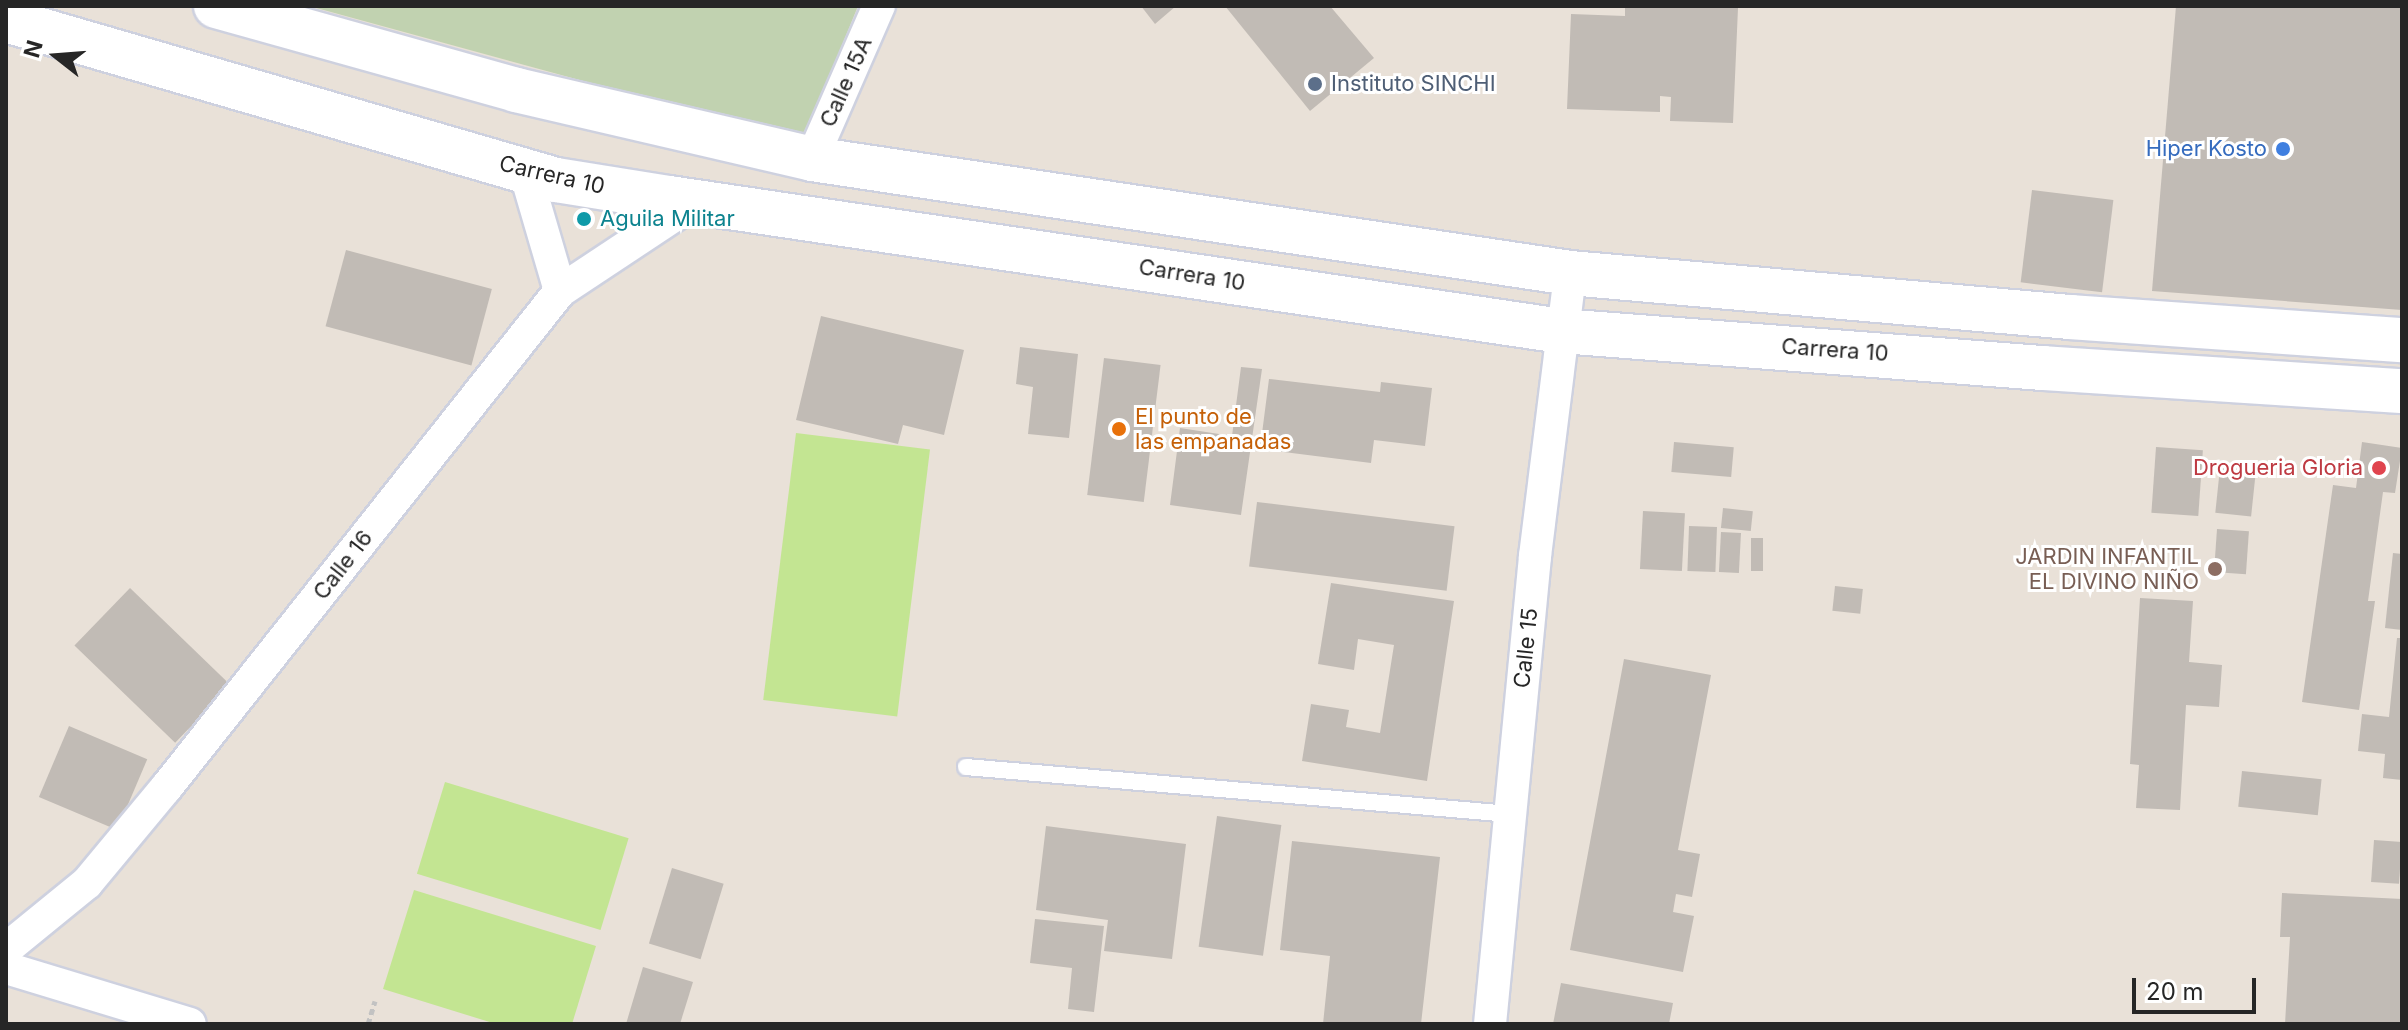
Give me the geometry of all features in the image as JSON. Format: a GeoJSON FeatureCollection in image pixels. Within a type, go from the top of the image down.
{"type":"FeatureCollection","features":[{"type":"Feature","properties":{"kind":"main road"},"geometry":{"type":"LineString","coordinates":[[216,6],[516,90],[812,159],[1570,273],[2070,317],[2402,340]]}},
{"type":"Feature","properties":{"kind":"main road","name":"Carrera 10"},"geometry":{"type":"LineString","coordinates":[[6,20],[556,180],[1561,331],[2043,368],[2402,391]]}},
{"type":"Feature","properties":{"kind":"street","name":"Calle 15A"},"geometry":{"type":"LineString","coordinates":[[812,159],[879,6]]}},
{"type":"Feature","properties":{"kind":"street"},"geometry":{"type":"LineString","coordinates":[[525,171],[560,291]]}},
{"type":"Feature","properties":{"kind":"street","name":"Calle 16"},"geometry":{"type":"LineString","coordinates":[[6,949],[97,871],[560,291],[696,201]]}},
{"type":"Feature","properties":{"kind":"street","name":"Calle 15"},"geometry":{"type":"LineString","coordinates":[[1490,1024],[1561,331],[1570,273]]}},
{"type":"Feature","properties":{"kind":"street"},"geometry":{"type":"LineString","coordinates":[[6,968],[190,1024]]}},
{"type":"Feature","properties":{"kind":"lane"},"geometry":{"type":"LineString","coordinates":[[966,767],[1510,814]]}},
{"type":"Feature","properties":{"kind":"path"},"geometry":{"type":"LineString","coordinates":[[368,1024],[375,1001]]}},
{"type":"Feature","properties":{"kind":"green space"},"geometry":{"type":"Polygon","coordinates":[[[309,6],[858,6],[803,141],[309,6]]]}},
{"type":"Feature","properties":{"kind":"green space"},"geometry":{"type":"Polygon","coordinates":[[[796,433],[930,449],[897,716],[763,700],[796,433]]]}},
{"type":"Feature","properties":{"kind":"green space"},"geometry":{"type":"Polygon","coordinates":[[[445,782],[629,838],[601,930],[417,874],[445,782]]]}},
{"type":"Feature","properties":{"kind":"green space"},"geometry":{"type":"Polygon","coordinates":[[[414,890],[596,946],[572,1024],[496,1024],[383,989],[414,890]]]}},
{"type":"Feature","properties":{"kind":"building"},"geometry":{"type":"Polygon","coordinates":[[[1141,6],[1176,6],[1155,24],[1141,6]]]}},
{"type":"Feature","properties":{"kind":"building","name":"Instituto SINCHI"},"geometry":{"type":"Polygon","coordinates":[[[1225,6],[1330,6],[1374,58],[1310,111],[1225,6]]]}},
{"type":"Feature","properties":{"kind":"building"},"geometry":{"type":"Polygon","coordinates":[[[1625,6],[1738,8],[1733,123],[1670,121],[1671,97],[1660,96],[1660,112],[1567,109],[1571,14],[1625,16],[1625,6]]]}},
{"type":"Feature","properties":{"kind":"building","name":"Hiper Kosto"},"geometry":{"type":"Polygon","coordinates":[[[2176,6],[2402,6],[2402,310],[2152,291],[2176,6]]]}},
{"type":"Feature","properties":{"kind":"building"},"geometry":{"type":"Polygon","coordinates":[[[2032,190],[2113,200],[2102,292],[2021,282],[2032,190]]]}},
{"type":"Feature","properties":{"kind":"building"},"geometry":{"type":"Polygon","coordinates":[[[346,250],[492,289],[471,365],[326,326],[346,250]]]}},
{"type":"Feature","properties":{"kind":"building"},"geometry":{"type":"Polygon","coordinates":[[[821,316],[964,350],[944,435],[903,425],[898,444],[796,420],[821,316]]]}},
{"type":"Feature","properties":{"kind":"building"},"geometry":{"type":"Polygon","coordinates":[[[1020,347],[1078,354],[1069,438],[1028,434],[1033,387],[1016,384],[1020,347]]]}},
{"type":"Feature","properties":{"kind":"building"},"geometry":{"type":"Polygon","coordinates":[[[1104,358],[1161,365],[1144,502],[1087,495],[1104,358]]]}},
{"type":"Feature","properties":{"kind":"building"},"geometry":{"type":"Polygon","coordinates":[[[1241,367],[1262,369],[1241,515],[1170,505],[1180,428],[1232,436],[1241,367]]]}},
{"type":"Feature","properties":{"kind":"building"},"geometry":{"type":"Polygon","coordinates":[[[1269,379],[1380,392],[1381,382],[1432,388],[1425,446],[1374,440],[1371,463],[1260,449],[1269,379]]]}},
{"type":"Feature","properties":{"kind":"building"},"geometry":{"type":"Polygon","coordinates":[[[1674,442],[1734,447],[1731,477],[1671,472],[1674,442]]]}},
{"type":"Feature","properties":{"kind":"building"},"geometry":{"type":"Polygon","coordinates":[[[2362,442],[2402,448],[2395,493],[2383,492],[2368,601],[2375,601],[2359,710],[2302,702],[2333,485],[2356,488],[2362,442]]]}},
{"type":"Feature","properties":{"kind":"building"},"geometry":{"type":"Polygon","coordinates":[[[2156,447],[2203,450],[2198,516],[2151,513],[2156,447]]]}},
{"type":"Feature","properties":{"kind":"building"},"geometry":{"type":"Polygon","coordinates":[[[2220,468],[2256,472],[2251,517],[2215,513],[2220,468]]]}},
{"type":"Feature","properties":{"kind":"building"},"geometry":{"type":"Polygon","coordinates":[[[1257,502],[1455,526],[1447,591],[1249,567],[1257,502]]]}},
{"type":"Feature","properties":{"kind":"building"},"geometry":{"type":"Polygon","coordinates":[[[1723,508],[1753,511],[1751,531],[1721,528],[1723,508]]]}},
{"type":"Feature","properties":{"kind":"building"},"geometry":{"type":"Polygon","coordinates":[[[1643,511],[1685,513],[1682,571],[1640,569],[1643,511]]]}},
{"type":"Feature","properties":{"kind":"building"},"geometry":{"type":"Polygon","coordinates":[[[1689,526],[1717,527],[1715,572],[1687,571],[1689,526]]]}},
{"type":"Feature","properties":{"kind":"building"},"geometry":{"type":"Polygon","coordinates":[[[2217,529],[2249,531],[2246,574],[2214,572],[2217,529]]]}},
{"type":"Feature","properties":{"kind":"building"},"geometry":{"type":"Polygon","coordinates":[[[1721,532],[1741,533],[1739,573],[1719,572],[1721,532]]]}},
{"type":"Feature","properties":{"kind":"building"},"geometry":{"type":"Polygon","coordinates":[[[1751,538],[1763,538],[1763,571],[1751,571],[1751,538]]]}},
{"type":"Feature","properties":{"kind":"building"},"geometry":{"type":"Polygon","coordinates":[[[2393,553],[2402,554],[2402,630],[2385,628],[2393,553]]]}},
{"type":"Feature","properties":{"kind":"building"},"geometry":{"type":"Polygon","coordinates":[[[1331,583],[1454,601],[1427,781],[1302,761],[1311,704],[1349,710],[1346,727],[1380,733],[1394,645],[1358,639],[1354,670],[1318,664],[1331,583]]]}},
{"type":"Feature","properties":{"kind":"building"},"geometry":{"type":"Polygon","coordinates":[[[1835,586],[1863,589],[1860,614],[1832,611],[1835,586]]]}},
{"type":"Feature","properties":{"kind":"building"},"geometry":{"type":"Polygon","coordinates":[[[130,588],[231,685],[175,743],[74,646],[130,588]]]}},
{"type":"Feature","properties":{"kind":"building"},"geometry":{"type":"Polygon","coordinates":[[[2140,598],[2193,601],[2189,662],[2222,665],[2219,707],[2186,705],[2180,810],[2136,808],[2139,765],[2130,764],[2140,598]]]}},
{"type":"Feature","properties":{"kind":"building"},"geometry":{"type":"Polygon","coordinates":[[[2397,638],[2402,638],[2402,780],[2383,778],[2385,754],[2358,751],[2362,714],[2389,717],[2397,638]]]}},
{"type":"Feature","properties":{"kind":"building"},"geometry":{"type":"Polygon","coordinates":[[[1624,659],[1711,675],[1678,850],[1700,854],[1692,897],[1676,894],[1673,912],[1694,916],[1683,972],[1570,950],[1624,659]]]}},
{"type":"Feature","properties":{"kind":"building"},"geometry":{"type":"Polygon","coordinates":[[[69,726],[147,759],[117,830],[39,797],[69,726]]]}},
{"type":"Feature","properties":{"kind":"building"},"geometry":{"type":"Polygon","coordinates":[[[2242,771],[2322,779],[2318,815],[2238,807],[2242,771]]]}},
{"type":"Feature","properties":{"kind":"building"},"geometry":{"type":"Polygon","coordinates":[[[1217,816],[1281,825],[1263,956],[1199,947],[1217,816]]]}},
{"type":"Feature","properties":{"kind":"building"},"geometry":{"type":"Polygon","coordinates":[[[1046,826],[1186,844],[1172,959],[1104,951],[1108,920],[1036,910],[1046,826]]]}},
{"type":"Feature","properties":{"kind":"building"},"geometry":{"type":"Polygon","coordinates":[[[2374,840],[2402,842],[2399,884],[2371,882],[2374,840]]]}},
{"type":"Feature","properties":{"kind":"building"},"geometry":{"type":"Polygon","coordinates":[[[1292,841],[1440,857],[1421,1024],[1323,1024],[1330,956],[1280,950],[1292,841]]]}},
{"type":"Feature","properties":{"kind":"building"},"geometry":{"type":"Polygon","coordinates":[[[672,868],[724,884],[701,959],[649,944],[672,868]]]}},
{"type":"Feature","properties":{"kind":"building"},"geometry":{"type":"Polygon","coordinates":[[[2282,893],[2402,899],[2402,1024],[2285,1024],[2290,937],[2280,937],[2282,893]]]}},
{"type":"Feature","properties":{"kind":"building"},"geometry":{"type":"Polygon","coordinates":[[[1035,919],[1104,926],[1094,1012],[1068,1009],[1072,968],[1030,963],[1035,919]]]}},
{"type":"Feature","properties":{"kind":"building"},"geometry":{"type":"Polygon","coordinates":[[[643,967],[693,982],[680,1024],[626,1024],[643,967]]]}},
{"type":"Feature","properties":{"kind":"building"},"geometry":{"type":"Polygon","coordinates":[[[1561,983],[1673,1003],[1669,1024],[1553,1024],[1561,983]]]}},
{"type":"Feature","properties":{"kind":"place","name":"Instituto SINCHI"},"geometry":{"type":"Point","coordinates":[1315,84]}},
{"type":"Feature","properties":{"kind":"place","name":"Hiper Kosto"},"geometry":{"type":"Point","coordinates":[2283,149]}},
{"type":"Feature","properties":{"kind":"place","name":"Aguila Militar"},"geometry":{"type":"Point","coordinates":[584,219]}},
{"type":"Feature","properties":{"kind":"place","name":"El punto de las empanadas"},"geometry":{"type":"Point","coordinates":[1119,429]}},
{"type":"Feature","properties":{"kind":"place","name":"Drogueria Gloria"},"geometry":{"type":"Point","coordinates":[2379,468]}},
{"type":"Feature","properties":{"kind":"place","name":"JARDIN INFANTIL EL DIVINO NIÑO"},"geometry":{"type":"Point","coordinates":[2215,569]}}]}
